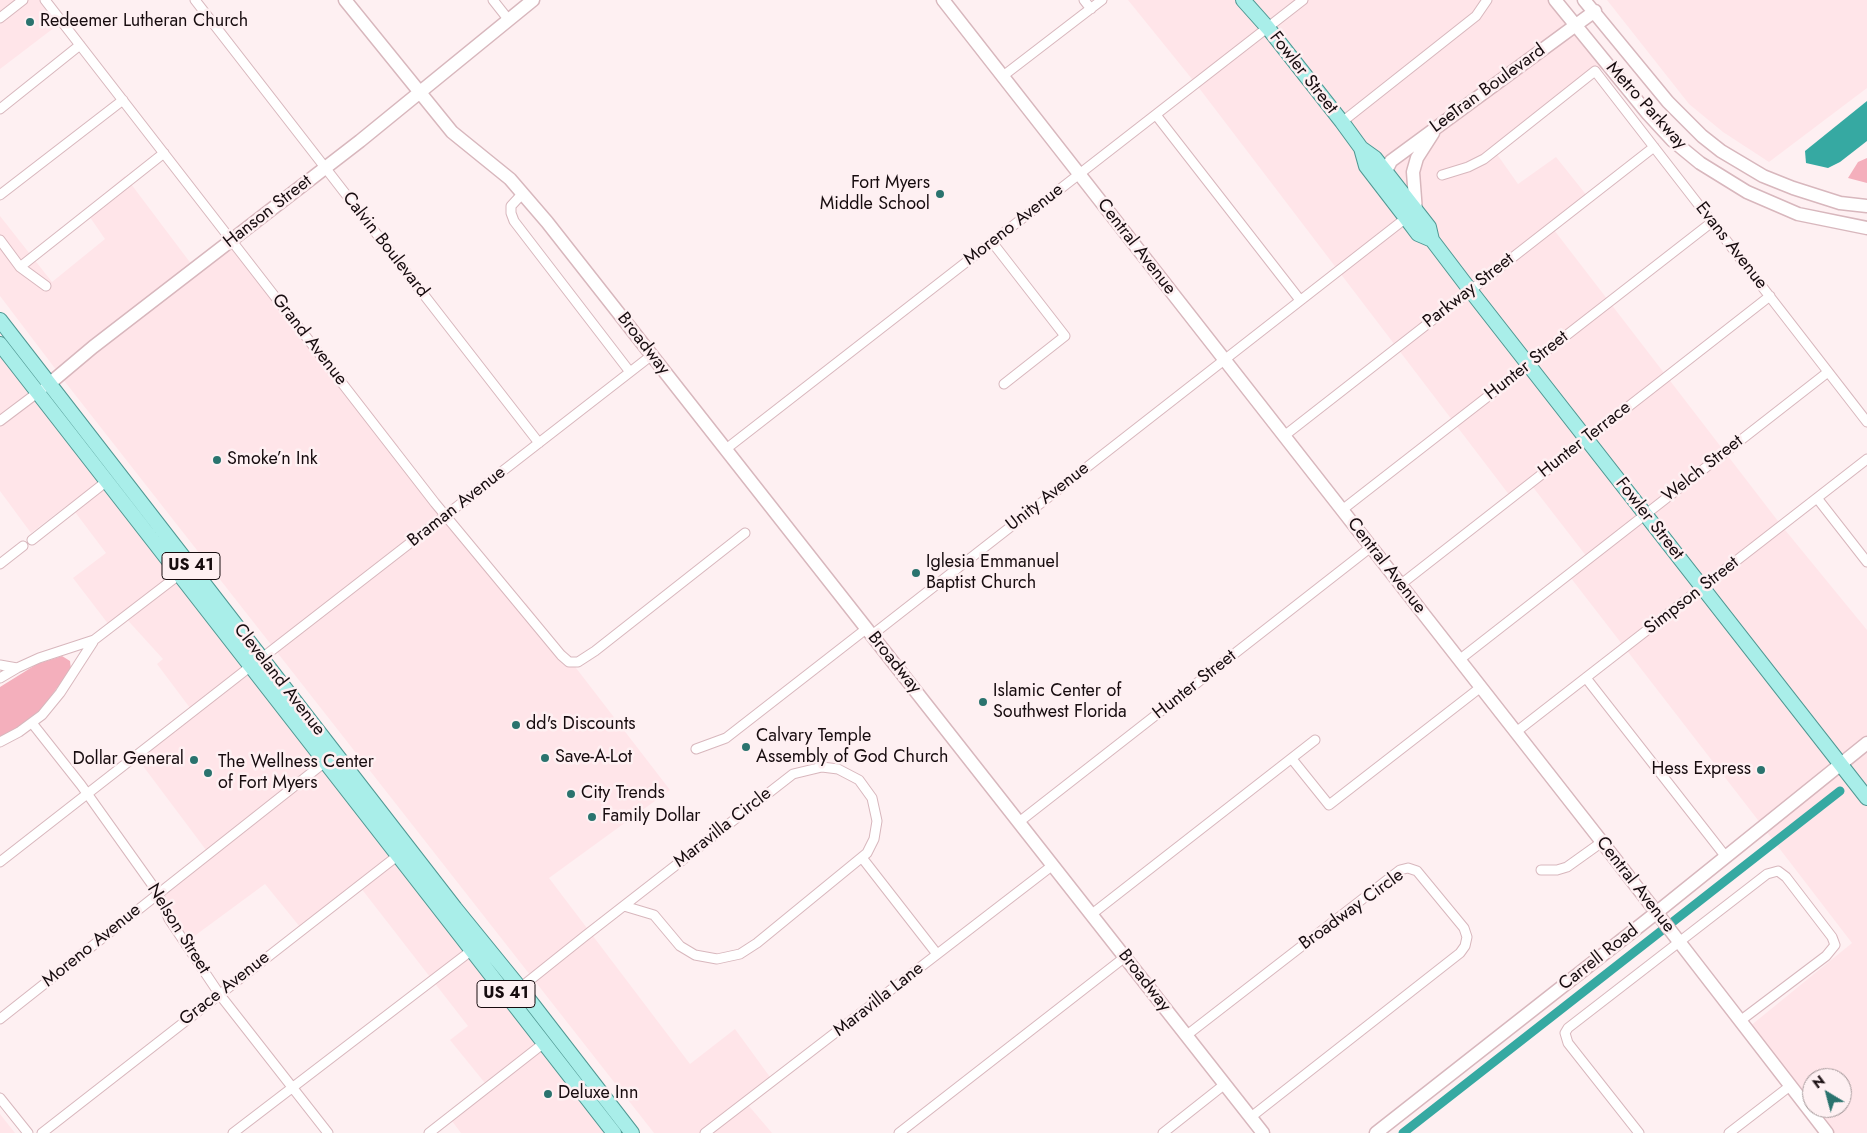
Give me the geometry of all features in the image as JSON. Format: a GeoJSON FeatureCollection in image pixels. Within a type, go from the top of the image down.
{"type":"FeatureCollection","features":[{"type":"Feature","properties":{"kind":"main road","name":"Fowler Street"},"geometry":{"type":"LineString","coordinates":[[1243,0],[1268,28],[1361,148],[1375,158],[1382,177],[1411,215],[1429,228],[1432,240],[1470,290],[1867,798]]}},
{"type":"Feature","properties":{"kind":"main road","name":"Cleveland Avenue"},"geometry":{"type":"LineString","coordinates":[[0,320],[43,388],[107,481],[232,641],[282,683],[404,851],[472,950],[614,1133]]}},
{"type":"Feature","properties":{"kind":"main road","name":"Cleveland Avenue"},"geometry":{"type":"LineString","coordinates":[[0,344],[43,388],[256,662],[325,762],[455,908],[520,988],[632,1133]]}},
{"type":"Feature","properties":{"kind":"street"},"geometry":{"type":"LineString","coordinates":[[0,18],[23,0]]}},
{"type":"Feature","properties":{"kind":"street","name":"Grand Avenue"},"geometry":{"type":"LineString","coordinates":[[45,0],[446,516],[561,655],[569,662],[578,662],[584,658],[746,533]]}},
{"type":"Feature","properties":{"kind":"street","name":"Calvin Boulevard"},"geometry":{"type":"LineString","coordinates":[[195,0],[539,443]]}},
{"type":"Feature","properties":{"kind":"street","name":"Broadway"},"geometry":{"type":"LineString","coordinates":[[345,0],[452,132],[498,168],[523,193],[1263,1133]]}},
{"type":"Feature","properties":{"kind":"street"},"geometry":{"type":"LineString","coordinates":[[494,0],[508,19]]}},
{"type":"Feature","properties":{"kind":"street","name":"Hanson Street"},"geometry":{"type":"LineString","coordinates":[[0,421],[325,168],[533,0]]}},
{"type":"Feature","properties":{"kind":"street","name":"Central Avenue"},"geometry":{"type":"LineString","coordinates":[[943,0],[1602,842],[1827,1133]]}},
{"type":"Feature","properties":{"kind":"street"},"geometry":{"type":"LineString","coordinates":[[1084,0],[1091,9]]}},
{"type":"Feature","properties":{"kind":"street"},"geometry":{"type":"LineString","coordinates":[[1003,76],[1102,0]]}},
{"type":"Feature","properties":{"kind":"street","name":"Moreno Avenue"},"geometry":{"type":"LineString","coordinates":[[726,450],[1303,0]]}},
{"type":"Feature","properties":{"kind":"street"},"geometry":{"type":"LineString","coordinates":[[1342,122],[1476,16],[1487,0]]}},
{"type":"Feature","properties":{"kind":"street","name":"Metro Parkway"},"geometry":{"type":"LineString","coordinates":[[1555,0],[1648,114],[1672,140],[1700,163],[1747,192],[1798,214],[1867,228]]}},
{"type":"Feature","properties":{"kind":"street"},"geometry":{"type":"LineString","coordinates":[[1584,0],[1595,11]]}},
{"type":"Feature","properties":{"kind":"street","name":"Metro Parkway"},"geometry":{"type":"LineString","coordinates":[[1595,11],[1668,102],[1702,136],[1721,151],[1763,176],[1793,188],[1840,203],[1867,206]]}},
{"type":"Feature","properties":{"kind":"street","name":"LeeTran Boulevard"},"geometry":{"type":"LineString","coordinates":[[1382,177],[1391,161],[1440,123],[1595,11]]}},
{"type":"Feature","properties":{"kind":"street"},"geometry":{"type":"LineString","coordinates":[[0,109],[80,45]]}},
{"type":"Feature","properties":{"kind":"street","name":"Evans Avenue"},"geometry":{"type":"LineString","coordinates":[[1442,175],[1461,170],[1484,159],[1595,71],[1867,422]]}},
{"type":"Feature","properties":{"kind":"street"},"geometry":{"type":"LineString","coordinates":[[0,194],[123,100]]}},
{"type":"Feature","properties":{"kind":"street"},"geometry":{"type":"LineString","coordinates":[[1156,115],[1300,300]]}},
{"type":"Feature","properties":{"kind":"street"},"geometry":{"type":"LineString","coordinates":[[1411,215],[1413,172],[1417,158],[1440,123]]}},
{"type":"Feature","properties":{"kind":"street","name":"Parkway Street"},"geometry":{"type":"LineString","coordinates":[[1284,436],[1654,147]]}},
{"type":"Feature","properties":{"kind":"street"},"geometry":{"type":"LineString","coordinates":[[20,267],[164,153]]}},
{"type":"Feature","properties":{"kind":"street","name":"Broadway"},"geometry":{"type":"LineString","coordinates":[[523,193],[511,206],[514,221],[630,372]]}},
{"type":"Feature","properties":{"kind":"street","name":"Unity Avenue"},"geometry":{"type":"LineString","coordinates":[[696,749],[726,738],[869,632],[1411,215]]}},
{"type":"Feature","properties":{"kind":"street","name":"Hunter Street"},"geometry":{"type":"LineString","coordinates":[[1342,510],[1712,222]]}},
{"type":"Feature","properties":{"kind":"street"},"geometry":{"type":"LineString","coordinates":[[0,240],[20,267],[46,286]]}},
{"type":"Feature","properties":{"kind":"street"},"geometry":{"type":"LineString","coordinates":[[992,242],[1065,336],[1004,384]]}},
{"type":"Feature","properties":{"kind":"street","name":"Hunter Terrace"},"geometry":{"type":"LineString","coordinates":[[1400,585],[1770,296]]}},
{"type":"Feature","properties":{"kind":"street","name":"Braman Avenue"},"geometry":{"type":"LineString","coordinates":[[0,862],[652,355]]}},
{"type":"Feature","properties":{"kind":"street","name":"Welch Street"},"geometry":{"type":"LineString","coordinates":[[1459,660],[1828,372]]}},
{"type":"Feature","properties":{"kind":"street","name":"Simpson Street"},"geometry":{"type":"LineString","coordinates":[[1516,732],[1867,459]]}},
{"type":"Feature","properties":{"kind":"street"},"geometry":{"type":"LineString","coordinates":[[32,540],[107,481]]}},
{"type":"Feature","properties":{"kind":"street"},"geometry":{"type":"LineString","coordinates":[[1817,498],[1867,562]]}},
{"type":"Feature","properties":{"kind":"street"},"geometry":{"type":"LineString","coordinates":[[0,564],[23,546]]}},
{"type":"Feature","properties":{"kind":"street","name":"Hunter Street"},"geometry":{"type":"LineString","coordinates":[[1019,822],[1371,547]]}},
{"type":"Feature","properties":{"kind":"street"},"geometry":{"type":"LineString","coordinates":[[0,678],[39,658],[94,640],[180,574]]}},
{"type":"Feature","properties":{"kind":"street"},"geometry":{"type":"LineString","coordinates":[[0,742],[32,723],[54,702],[94,640]]}},
{"type":"Feature","properties":{"kind":"street"},"geometry":{"type":"LineString","coordinates":[[66,650],[78,664]]}},
{"type":"Feature","properties":{"kind":"street"},"geometry":{"type":"LineString","coordinates":[[0,665],[17,668]]}},
{"type":"Feature","properties":{"kind":"street"},"geometry":{"type":"LineString","coordinates":[[1586,678],[1726,857]]}},
{"type":"Feature","properties":{"kind":"street"},"geometry":{"type":"LineString","coordinates":[[1292,759],[1329,805],[1480,686]]}},
{"type":"Feature","properties":{"kind":"street","name":"Nelson Street"},"geometry":{"type":"LineString","coordinates":[[32,723],[88,794],[158,893],[169,919],[220,995],[328,1133]]}},
{"type":"Feature","properties":{"kind":"street"},"geometry":{"type":"LineString","coordinates":[[1092,914],[1316,740]]}},
{"type":"Feature","properties":{"kind":"street","name":"Carrell Road"},"geometry":{"type":"LineString","coordinates":[[1376,1133],[1659,916],[1726,857],[1867,743]]}},
{"type":"Feature","properties":{"kind":"street","name":"Moreno Avenue"},"geometry":{"type":"LineString","coordinates":[[0,1019],[325,762]]}},
{"type":"Feature","properties":{"kind":"street","name":"Maravilla Circle"},"geometry":{"type":"LineString","coordinates":[[520,988],[786,778],[811,768],[830,767],[848,773],[862,784],[872,798],[876,814],[876,829],[871,846],[863,859],[757,943],[732,957],[709,959],[690,953],[674,940],[654,915],[624,906]]}},
{"type":"Feature","properties":{"kind":"street"},"geometry":{"type":"LineString","coordinates":[[1542,870],[1557,870],[1567,867],[1602,842]]}},
{"type":"Feature","properties":{"kind":"street","name":"Grace Avenue"},"geometry":{"type":"LineString","coordinates":[[42,1133],[404,851]]}},
{"type":"Feature","properties":{"kind":"street"},"geometry":{"type":"LineString","coordinates":[[863,859],[937,954]]}},
{"type":"Feature","properties":{"kind":"street","name":"Maravilla Lane"},"geometry":{"type":"LineString","coordinates":[[705,1133],[1053,865]]}},
{"type":"Feature","properties":{"kind":"street","name":"Broadway Circle"},"geometry":{"type":"LineString","coordinates":[[1187,1035],[1400,870],[1408,868],[1417,871],[1464,928],[1467,937],[1465,946],[1460,954],[1251,1117]]}},
{"type":"Feature","properties":{"kind":"street"},"geometry":{"type":"LineString","coordinates":[[1639,1133],[1568,1043],[1565,1032],[1572,1024],[1676,939],[1770,872],[1778,871],[1792,885],[1832,937],[1835,945],[1826,956],[1740,1021]]}},
{"type":"Feature","properties":{"kind":"street"},"geometry":{"type":"LineString","coordinates":[[234,1133],[472,950]]}},
{"type":"Feature","properties":{"kind":"street"},"geometry":{"type":"LineString","coordinates":[[899,1133],[1125,957]]}},
{"type":"Feature","properties":{"kind":"street"},"geometry":{"type":"LineString","coordinates":[[429,1133],[544,1043]]}},
{"type":"Feature","properties":{"kind":"street"},"geometry":{"type":"LineString","coordinates":[[1163,1133],[1225,1084]]}},
{"type":"Feature","properties":{"kind":"street"},"geometry":{"type":"LineString","coordinates":[[1728,1133],[1790,1086]]}},
{"type":"Feature","properties":{"kind":"street"},"geometry":{"type":"LineString","coordinates":[[0,1098],[28,1133]]}},
{"type":"Feature","properties":{"kind":"shaded area"},"geometry":{"type":"Polygon","coordinates":[[[0,0],[40,0],[59,24],[0,69],[0,0]]]}},
{"type":"Feature","properties":{"kind":"shaded area"},"geometry":{"type":"Polygon","coordinates":[[[1128,0],[1237,0],[1834,763],[1761,824],[1567,573],[1587,557],[1529,482],[1510,496],[1196,84],[1128,0]]]}},
{"type":"Feature","properties":{"kind":"shaded area"},"geometry":{"type":"Polygon","coordinates":[[[1248,0],[1549,0],[1604,68],[1494,150],[1518,184],[1556,157],[1588,197],[1551,226],[1781,525],[1867,630],[1867,737],[1840,757],[1248,0]]]}},
{"type":"Feature","properties":{"kind":"shaded area"},"geometry":{"type":"Polygon","coordinates":[[[1607,0],[1867,0],[1867,88],[1769,162],[1723,132],[1689,104],[1607,0]]]}},
{"type":"Feature","properties":{"kind":"shaded area"},"geometry":{"type":"Polygon","coordinates":[[[1867,158],[1867,183],[1848,178],[1858,162],[1867,158]]]}},
{"type":"Feature","properties":{"kind":"shaded area"},"geometry":{"type":"Polygon","coordinates":[[[125,176],[192,265],[57,371],[0,296],[0,216],[52,282],[105,239],[85,210],[125,176]]]}},
{"type":"Feature","properties":{"kind":"shaded area"},"geometry":{"type":"Polygon","coordinates":[[[238,241],[399,447],[395,450],[520,607],[526,603],[670,790],[549,878],[690,1064],[735,1029],[770,1077],[743,1099],[772,1133],[654,1133],[62,378],[238,241]]]}},
{"type":"Feature","properties":{"kind":"shaded area"},"geometry":{"type":"Polygon","coordinates":[[[0,346],[609,1133],[461,1133],[452,1121],[489,1088],[450,1040],[468,1026],[357,883],[300,927],[265,884],[189,940],[151,893],[206,850],[134,754],[190,708],[157,664],[163,659],[122,614],[109,625],[73,578],[106,553],[69,504],[31,533],[0,491],[0,346]]]}},
{"type":"Feature","properties":{"kind":"shaded area"},"geometry":{"type":"Polygon","coordinates":[[[62,656],[70,661],[71,669],[43,707],[20,728],[0,738],[0,687],[37,664],[62,656]]]}},
{"type":"Feature","properties":{"kind":"shaded area"},"geometry":{"type":"Polygon","coordinates":[[[1867,749],[1867,791],[1846,765],[1867,749]]]}},
{"type":"Feature","properties":{"kind":"shaded area"},"geometry":{"type":"Polygon","coordinates":[[[1840,770],[1867,804],[1867,1133],[1832,1133],[1820,1118],[1852,1118],[1852,1068],[1802,1068],[1802,1094],[1749,1027],[1852,943],[1766,831],[1840,770]]]}},
{"type":"Feature","properties":{"kind":"shaded area"},"geometry":{"type":"Polygon","coordinates":[[[0,1114],[15,1133],[0,1133],[0,1114]]]}},
{"type":"Feature","properties":{"kind":"water"},"geometry":{"type":"Polygon","coordinates":[[[1867,101],[1867,141],[1840,162],[1828,168],[1806,163],[1805,151],[1867,101]]]}},
{"type":"Feature","properties":{"kind":"waterway"},"geometry":{"type":"LineString","coordinates":[[1403,1133],[1840,791]]}},
{"type":"Feature","properties":{"kind":"place","name":"Redeemer Lutheran Church"},"geometry":{"type":"Point","coordinates":[30,22]}},
{"type":"Feature","properties":{"kind":"place","name":"Fort Myers Middle School"},"geometry":{"type":"Point","coordinates":[940,194]}},
{"type":"Feature","properties":{"kind":"place","name":"Smoke’n Ink"},"geometry":{"type":"Point","coordinates":[217,460]}},
{"type":"Feature","properties":{"kind":"place","name":"Iglesia Emmanuel Baptist Church"},"geometry":{"type":"Point","coordinates":[916,573]}},
{"type":"Feature","properties":{"kind":"place","name":"Islamic Center of Southwest Florida"},"geometry":{"type":"Point","coordinates":[983,702]}},
{"type":"Feature","properties":{"kind":"place","name":"dd's Discounts"},"geometry":{"type":"Point","coordinates":[516,725]}},
{"type":"Feature","properties":{"kind":"place","name":"Calvary Temple Assembly of God Church"},"geometry":{"type":"Point","coordinates":[746,747]}},
{"type":"Feature","properties":{"kind":"place","name":"Save-A-Lot"},"geometry":{"type":"Point","coordinates":[545,758]}},
{"type":"Feature","properties":{"kind":"place","name":"Dollar General"},"geometry":{"type":"Point","coordinates":[194,760]}},
{"type":"Feature","properties":{"kind":"place","name":"Hess Express"},"geometry":{"type":"Point","coordinates":[1761,770]}},
{"type":"Feature","properties":{"kind":"place","name":"The Wellness Center of Fort Myers"},"geometry":{"type":"Point","coordinates":[208,773]}},
{"type":"Feature","properties":{"kind":"place","name":"City Trends"},"geometry":{"type":"Point","coordinates":[571,794]}},
{"type":"Feature","properties":{"kind":"place","name":"Family Dollar"},"geometry":{"type":"Point","coordinates":[592,817]}},
{"type":"Feature","properties":{"kind":"place","name":"Deluxe Inn"},"geometry":{"type":"Point","coordinates":[548,1094]}}]}
